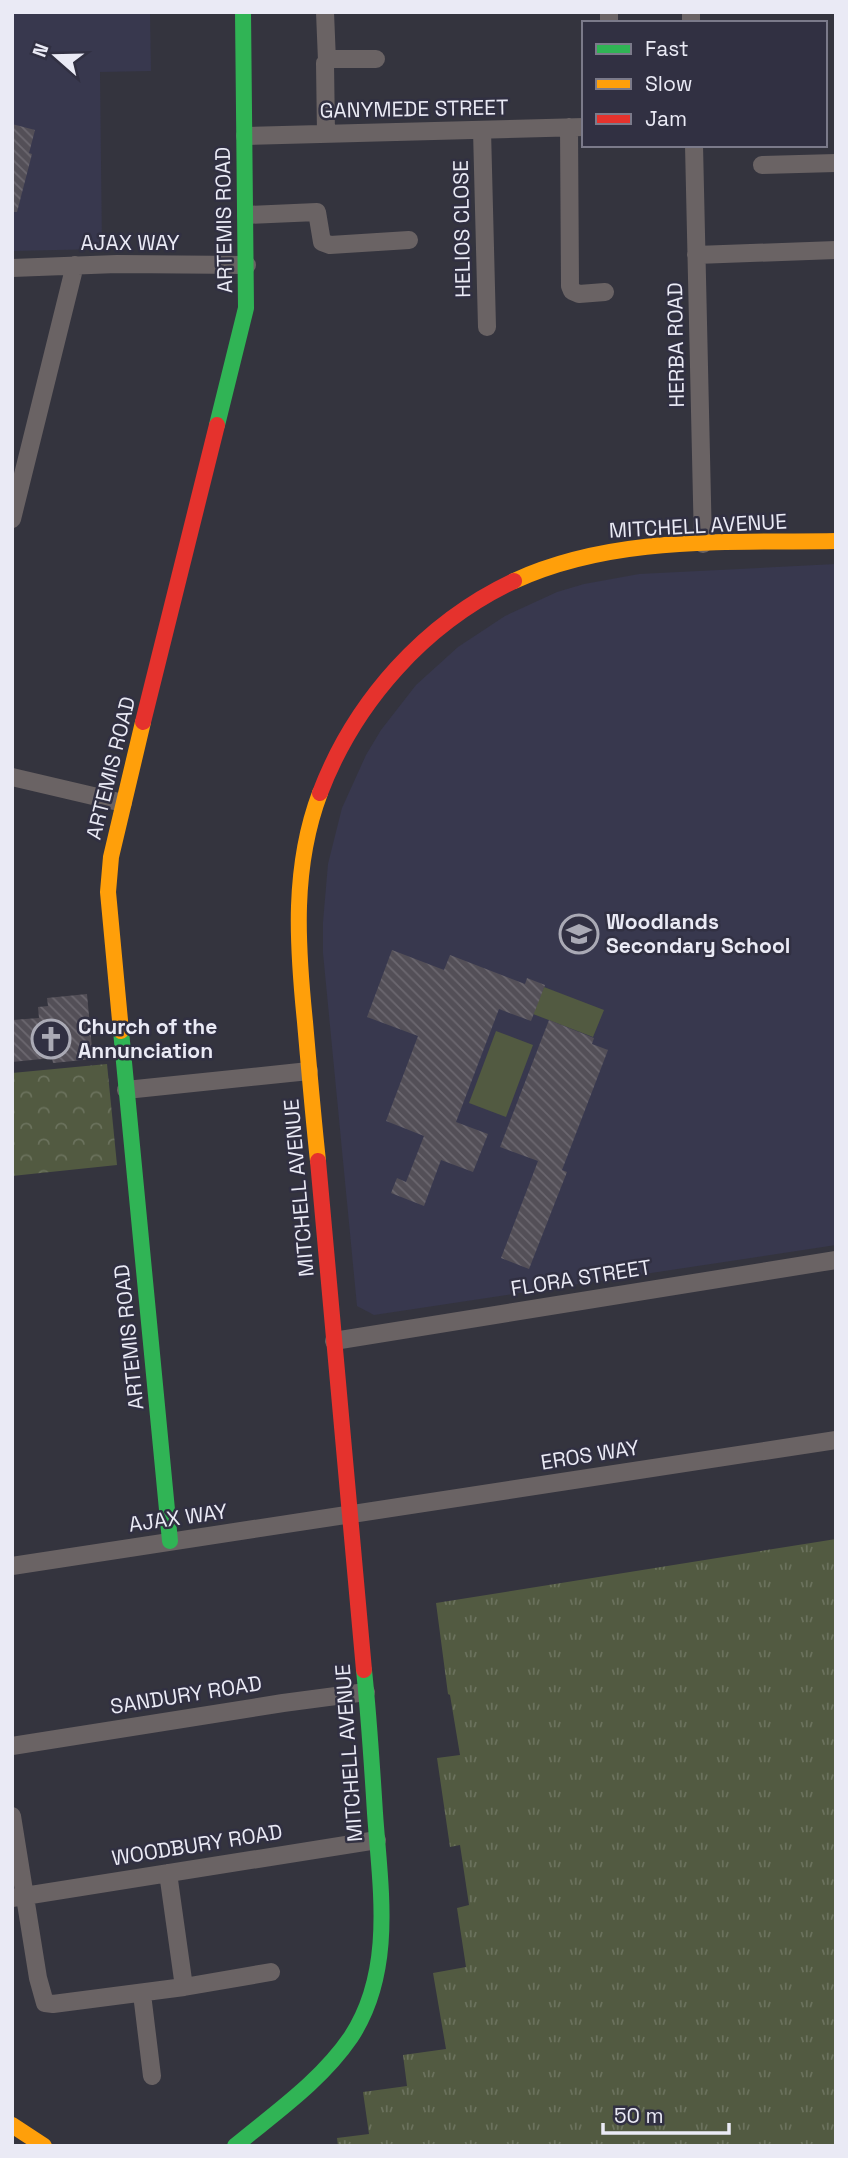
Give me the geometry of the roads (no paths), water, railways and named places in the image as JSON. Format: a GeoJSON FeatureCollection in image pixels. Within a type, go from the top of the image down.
{"type":"FeatureCollection","features":[{"type":"Feature","properties":{"kind":"street","name":"ARTEMIS ROAD"},"geometry":{"type":"LineString","coordinates":[[170,1541],[108,892],[111,857],[123,803],[246,308],[243,12]]}},
{"type":"Feature","properties":{"kind":"street"},"geometry":{"type":"LineString","coordinates":[[325,12],[326,134]]}},
{"type":"Feature","properties":{"kind":"street"},"geometry":{"type":"LineString","coordinates":[[327,61],[376,59]]}},
{"type":"Feature","properties":{"kind":"street","name":"GANYMEDE STREET"},"geometry":{"type":"LineString","coordinates":[[244,136],[576,127]]}},
{"type":"Feature","properties":{"kind":"street"},"geometry":{"type":"LineString","coordinates":[[576,127],[570,286],[579,294],[605,292]]}},
{"type":"Feature","properties":{"kind":"street","name":"HELIOS CLOSE"},"geometry":{"type":"LineString","coordinates":[[482,130],[487,327]]}},
{"type":"Feature","properties":{"kind":"street","name":"HERBA ROAD"},"geometry":{"type":"LineString","coordinates":[[694,147],[703,544]]}},
{"type":"Feature","properties":{"kind":"street"},"geometry":{"type":"LineString","coordinates":[[762,165],[836,163]]}},
{"type":"Feature","properties":{"kind":"street"},"geometry":{"type":"LineString","coordinates":[[246,215],[317,212],[322,242],[326,244],[409,240]]}},
{"type":"Feature","properties":{"kind":"street"},"geometry":{"type":"LineString","coordinates":[[696,255],[836,250]]}},
{"type":"Feature","properties":{"kind":"street"},"geometry":{"type":"LineString","coordinates":[[12,519],[75,265]]}},
{"type":"Feature","properties":{"kind":"street","name":"AJAX WAY"},"geometry":{"type":"LineString","coordinates":[[12,268],[75,265],[247,265]]}},
{"type":"Feature","properties":{"kind":"street","name":"MITCHELL AVENUE"},"geometry":{"type":"LineString","coordinates":[[235,2146],[331,2063],[352,2035],[374,1983],[383,1927],[351,1515],[299,951],[299,885],[314,808],[352,726],[401,662],[449,619],[531,574],[576,559],[624,548],[836,541]]}},
{"type":"Feature","properties":{"kind":"street"},"geometry":{"type":"LineString","coordinates":[[12,776],[123,803]]}},
{"type":"Feature","properties":{"kind":"street"},"geometry":{"type":"LineString","coordinates":[[126,1090],[309,1071]]}},
{"type":"Feature","properties":{"kind":"street","name":"FLORA STREET"},"geometry":{"type":"LineString","coordinates":[[334,1342],[836,1261]]}},
{"type":"Feature","properties":{"kind":"street","name":"EROS WAY"},"geometry":{"type":"LineString","coordinates":[[351,1515],[836,1440]]}},
{"type":"Feature","properties":{"kind":"street","name":"AJAX WAY"},"geometry":{"type":"LineString","coordinates":[[12,1566],[351,1515]]}},
{"type":"Feature","properties":{"kind":"street","name":"SANDURY ROAD"},"geometry":{"type":"LineString","coordinates":[[12,1746],[366,1692]]}},
{"type":"Feature","properties":{"kind":"street"},"geometry":{"type":"LineString","coordinates":[[12,1816],[18,1897],[46,2003],[142,1994],[271,1972]]}},
{"type":"Feature","properties":{"kind":"street","name":"WOODBURY ROAD"},"geometry":{"type":"LineString","coordinates":[[18,1897],[377,1840]]}},
{"type":"Feature","properties":{"kind":"street"},"geometry":{"type":"LineString","coordinates":[[168,1873],[184,1987]]}},
{"type":"Feature","properties":{"kind":"street"},"geometry":{"type":"LineString","coordinates":[[142,1994],[152,2076]]}},
{"type":"Feature","properties":{"kind":"street"},"geometry":{"type":"LineString","coordinates":[[12,2124],[44,2146]]}},
{"type":"Feature","properties":{"kind":"place","name":"Woodlands Secondary School"},"geometry":{"type":"Point","coordinates":[579,934]}},
{"type":"Feature","properties":{"kind":"place","name":"Church of the Annunciation"},"geometry":{"type":"Point","coordinates":[51,1039]}}]}
